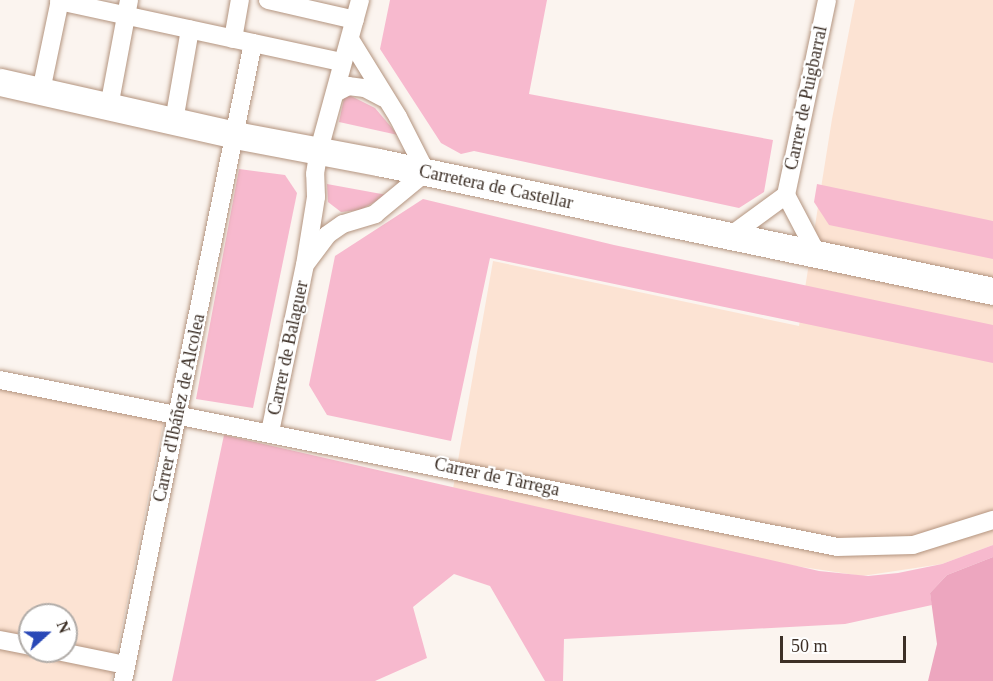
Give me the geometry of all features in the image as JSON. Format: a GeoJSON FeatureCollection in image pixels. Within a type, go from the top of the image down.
{"type":"FeatureCollection","features":[{"type":"Feature","properties":{"kind":"street"},"geometry":{"type":"LineString","coordinates":[[233,39],[240,0]]}},
{"type":"Feature","properties":{"kind":"street"},"geometry":{"type":"LineString","coordinates":[[268,0],[355,20]]}},
{"type":"Feature","properties":{"kind":"street","name":"Carrer de Balaguer"},"geometry":{"type":"LineString","coordinates":[[270,432],[305,265],[316,197],[315,174],[319,150],[335,93],[340,62],[351,41],[360,0]]}},
{"type":"Feature","properties":{"kind":"street","name":"Carrer de Puigbarral"},"geometry":{"type":"LineString","coordinates":[[817,254],[786,195],[827,0]]}},
{"type":"Feature","properties":{"kind":"street"},"geometry":{"type":"LineString","coordinates":[[41,91],[59,1],[127,8],[190,29],[340,62]]}},
{"type":"Feature","properties":{"kind":"street"},"geometry":{"type":"LineString","coordinates":[[109,107],[127,8]]}},
{"type":"Feature","properties":{"kind":"street"},"geometry":{"type":"LineString","coordinates":[[174,121],[190,29]]}},
{"type":"Feature","properties":{"kind":"street"},"geometry":{"type":"LineString","coordinates":[[351,41],[426,172]]}},
{"type":"Feature","properties":{"kind":"street","name":"Carrer d'Ibáñez de Alcolea"},"geometry":{"type":"LineString","coordinates":[[124,673],[253,43]]}},
{"type":"Feature","properties":{"kind":"street","name":"Carretera de Castellar"},"geometry":{"type":"LineString","coordinates":[[0,82],[235,135],[426,172],[993,291]]}},
{"type":"Feature","properties":{"kind":"street"},"geometry":{"type":"LineString","coordinates":[[335,93],[348,86],[365,88],[384,98]]}},
{"type":"Feature","properties":{"kind":"street","name":"Carrer de Balaguer"},"geometry":{"type":"LineString","coordinates":[[305,265],[327,235],[343,224],[375,214],[426,172]]}},
{"type":"Feature","properties":{"kind":"street","name":"Carrer de Puigbarral"},"geometry":{"type":"LineString","coordinates":[[730,236],[786,195]]}},
{"type":"Feature","properties":{"kind":"street"},"geometry":{"type":"LineString","coordinates":[[316,197],[327,218],[343,224]]}},
{"type":"Feature","properties":{"kind":"street","name":"Carrer de Tàrrega"},"geometry":{"type":"LineString","coordinates":[[0,380],[178,413],[837,547],[913,545],[993,520]]}},
{"type":"Feature","properties":{"kind":"street"},"geometry":{"type":"LineString","coordinates":[[0,640],[18,644]]}},
{"type":"Feature","properties":{"kind":"street"},"geometry":{"type":"LineString","coordinates":[[78,658],[124,673]]}},
{"type":"Feature","properties":{"kind":"shaded area"},"geometry":{"type":"Polygon","coordinates":[[[390,0],[547,0],[529,94],[773,140],[764,192],[739,208],[474,151],[461,154],[441,143],[380,49],[390,0]]]}},
{"type":"Feature","properties":{"kind":"shaded area"},"geometry":{"type":"Polygon","coordinates":[[[855,0],[993,0],[993,545],[942,564],[862,576],[756,560],[453,489],[493,261],[799,326],[832,119],[855,0]]]}},
{"type":"Feature","properties":{"kind":"shaded area"},"geometry":{"type":"Polygon","coordinates":[[[345,93],[375,108],[398,135],[339,122],[345,93]]]}},
{"type":"Feature","properties":{"kind":"shaded area"},"geometry":{"type":"Polygon","coordinates":[[[239,169],[285,175],[297,193],[253,408],[196,399],[239,169]]]}},
{"type":"Feature","properties":{"kind":"shaded area"},"geometry":{"type":"Polygon","coordinates":[[[327,184],[387,195],[360,210],[341,212],[328,202],[327,184]]]}},
{"type":"Feature","properties":{"kind":"shaded area"},"geometry":{"type":"Polygon","coordinates":[[[817,184],[993,221],[993,259],[829,225],[814,202],[817,184]]]}},
{"type":"Feature","properties":{"kind":"shaded area"},"geometry":{"type":"Polygon","coordinates":[[[423,199],[614,245],[993,325],[993,363],[490,258],[451,441],[327,415],[309,385],[335,256],[423,199]]]}},
{"type":"Feature","properties":{"kind":"shaded area"},"geometry":{"type":"Polygon","coordinates":[[[0,385],[164,419],[111,681],[0,681],[0,385]]]}},
{"type":"Feature","properties":{"kind":"shaded area"},"geometry":{"type":"Polygon","coordinates":[[[224,435],[819,571],[868,576],[898,573],[942,564],[993,545],[993,557],[947,575],[930,593],[932,605],[845,624],[564,639],[563,681],[545,681],[490,586],[454,574],[413,607],[427,658],[375,681],[172,681],[224,435]]]}},
{"type":"Feature","properties":{"kind":"shaded area"},"geometry":{"type":"Polygon","coordinates":[[[993,557],[993,681],[928,681],[937,644],[930,593],[947,575],[993,557]]]}}]}
